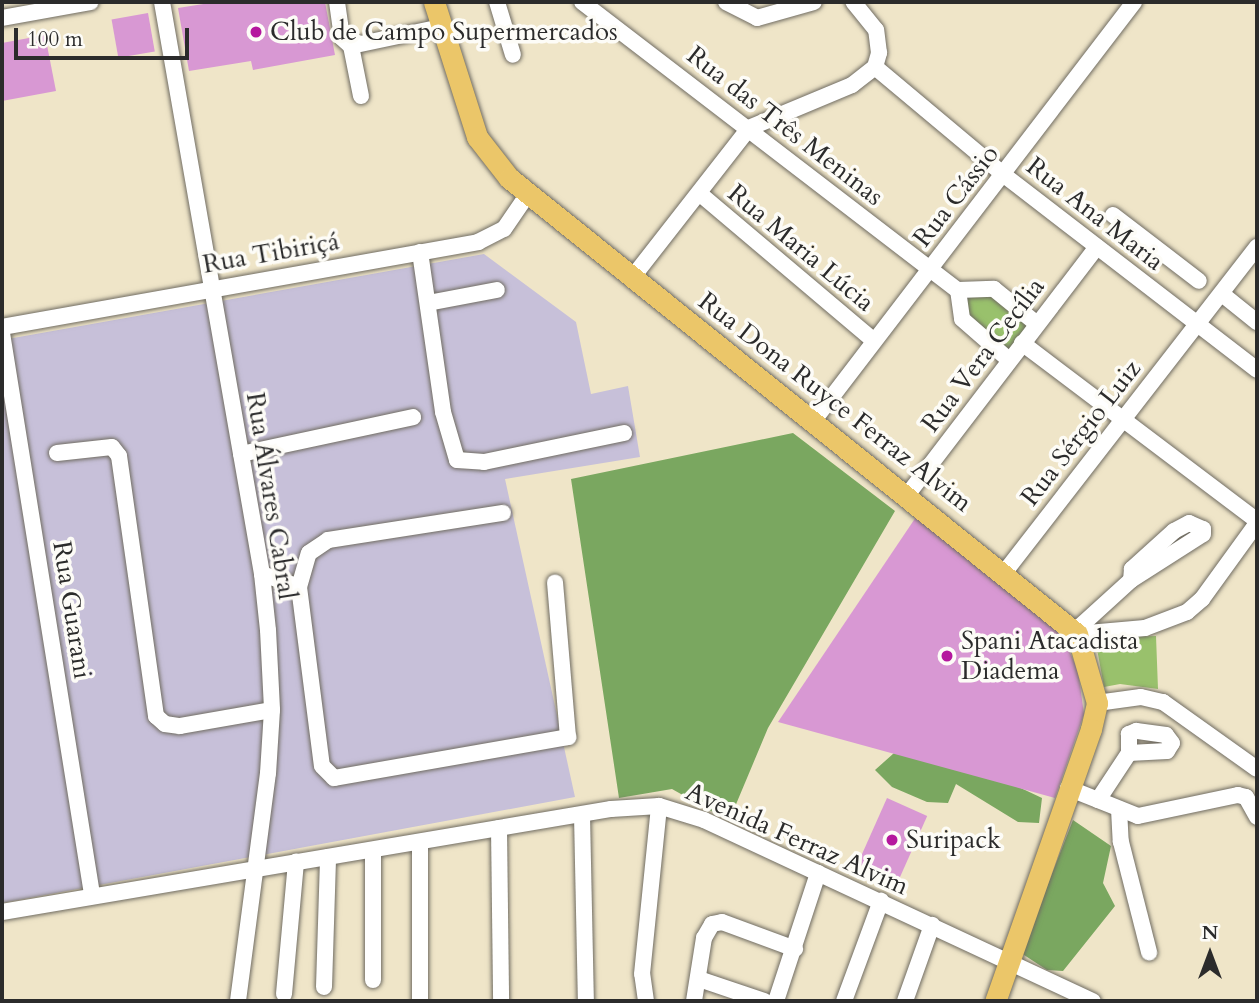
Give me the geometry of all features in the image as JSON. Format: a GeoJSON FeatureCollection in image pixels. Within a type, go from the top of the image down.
{"type":"FeatureCollection","features":[{"type":"Feature","properties":{"kind":"main road","name":"Rua Dona Ruyce Ferraz Alvim"},"geometry":{"type":"LineString","coordinates":[[434,2],[478,137],[528,194],[815,419],[1076,632]]}},
{"type":"Feature","properties":{"kind":"main road"},"geometry":{"type":"LineString","coordinates":[[995,1001],[1097,703],[1076,632]]}},
{"type":"Feature","properties":{"kind":"street"},"geometry":{"type":"LineString","coordinates":[[2,18],[91,2]]}},
{"type":"Feature","properties":{"kind":"street","name":"Rua Álvares Cabral"},"geometry":{"type":"LineString","coordinates":[[162,2],[262,574],[272,710],[258,867],[238,1001]]}},
{"type":"Feature","properties":{"kind":"street"},"geometry":{"type":"LineString","coordinates":[[337,2],[342,38],[351,46],[361,96]]}},
{"type":"Feature","properties":{"kind":"street"},"geometry":{"type":"LineString","coordinates":[[497,2],[513,55]]}},
{"type":"Feature","properties":{"kind":"street","name":"Rua das Três Meninas"},"geometry":{"type":"LineString","coordinates":[[582,2],[958,290]]}},
{"type":"Feature","properties":{"kind":"street"},"geometry":{"type":"LineString","coordinates":[[726,2],[757,18],[814,2]]}},
{"type":"Feature","properties":{"kind":"street"},"geometry":{"type":"LineString","coordinates":[[632,278],[749,128],[852,85],[874,67],[879,53],[876,30],[853,2]]}},
{"type":"Feature","properties":{"kind":"street","name":"Rua Cássio"},"geometry":{"type":"LineString","coordinates":[[815,419],[873,340],[1004,175],[1133,2]]}},
{"type":"Feature","properties":{"kind":"street"},"geometry":{"type":"LineString","coordinates":[[351,46],[442,27]]}},
{"type":"Feature","properties":{"kind":"street","name":"Rua Ana Maria"},"geometry":{"type":"LineString","coordinates":[[874,67],[1004,175],[1257,370]]}},
{"type":"Feature","properties":{"kind":"street","name":"Rua Maria Lúcia"},"geometry":{"type":"LineString","coordinates":[[699,193],[873,340]]}},
{"type":"Feature","properties":{"kind":"street","name":"Rua Tibiriçá"},"geometry":{"type":"LineString","coordinates":[[2,327],[493,237],[519,211],[528,194]]}},
{"type":"Feature","properties":{"kind":"street"},"geometry":{"type":"LineString","coordinates":[[1112,215],[1199,281]]}},
{"type":"Feature","properties":{"kind":"street","name":"Rua Vera Cecília"},"geometry":{"type":"LineString","coordinates":[[908,494],[1097,247]]}},
{"type":"Feature","properties":{"kind":"street","name":"Rua Sérgio Luiz"},"geometry":{"type":"LineString","coordinates":[[1004,573],[1257,247]]}},
{"type":"Feature","properties":{"kind":"street"},"geometry":{"type":"LineString","coordinates":[[420,252],[443,412],[457,460],[484,462],[624,433]]}},
{"type":"Feature","properties":{"kind":"street"},"geometry":{"type":"LineString","coordinates":[[1009,359],[962,319],[958,290],[994,289],[1037,324]]}},
{"type":"Feature","properties":{"kind":"street"},"geometry":{"type":"LineString","coordinates":[[428,303],[497,290]]}},
{"type":"Feature","properties":{"kind":"street"},"geometry":{"type":"LineString","coordinates":[[1222,294],[1257,321]]}},
{"type":"Feature","properties":{"kind":"street","name":"Rua Guarani"},"geometry":{"type":"LineString","coordinates":[[2,333],[92,894]]}},
{"type":"Feature","properties":{"kind":"street"},"geometry":{"type":"LineString","coordinates":[[1022,343],[1257,522],[1202,599],[1187,612],[1145,628],[1076,632]]}},
{"type":"Feature","properties":{"kind":"street"},"geometry":{"type":"LineString","coordinates":[[241,454],[413,417]]}},
{"type":"Feature","properties":{"kind":"street"},"geometry":{"type":"LineString","coordinates":[[57,453],[112,447],[119,456],[156,716],[165,724],[180,726],[272,710]]}},
{"type":"Feature","properties":{"kind":"street"},"geometry":{"type":"LineString","coordinates":[[503,513],[328,541],[309,552],[299,587],[322,766],[334,778],[568,737],[555,583]]}},
{"type":"Feature","properties":{"kind":"street"},"geometry":{"type":"LineString","coordinates":[[262,574],[299,587]]}},
{"type":"Feature","properties":{"kind":"street"},"geometry":{"type":"LineString","coordinates":[[1076,632],[1131,580]]}},
{"type":"Feature","properties":{"kind":"street"},"geometry":{"type":"LineString","coordinates":[[1097,703],[1142,697],[1163,702],[1257,769]]}},
{"type":"Feature","properties":{"kind":"street"},"geometry":{"type":"LineString","coordinates":[[1098,800],[1129,753]]}},
{"type":"Feature","properties":{"kind":"street"},"geometry":{"type":"LineString","coordinates":[[1069,788],[1119,809],[1152,816],[1238,795],[1246,797],[1257,817]]}},
{"type":"Feature","properties":{"kind":"street"},"geometry":{"type":"LineString","coordinates":[[646,1001],[642,974],[659,806]]}},
{"type":"Feature","properties":{"kind":"street","name":"Avenida Ferraz Alvim"},"geometry":{"type":"LineString","coordinates":[[2,912],[92,894],[420,843],[582,814],[659,806],[694,816],[1093,1001]]}},
{"type":"Feature","properties":{"kind":"street"},"geometry":{"type":"LineString","coordinates":[[1119,809],[1121,842],[1149,953]]}},
{"type":"Feature","properties":{"kind":"street"},"geometry":{"type":"LineString","coordinates":[[582,814],[586,1001]]}},
{"type":"Feature","properties":{"kind":"street"},"geometry":{"type":"LineString","coordinates":[[499,828],[501,1001]]}},
{"type":"Feature","properties":{"kind":"street"},"geometry":{"type":"LineString","coordinates":[[420,843],[420,1001]]}},
{"type":"Feature","properties":{"kind":"street"},"geometry":{"type":"LineString","coordinates":[[373,850],[373,980]]}},
{"type":"Feature","properties":{"kind":"street"},"geometry":{"type":"LineString","coordinates":[[324,987],[328,857]]}},
{"type":"Feature","properties":{"kind":"street"},"geometry":{"type":"LineString","coordinates":[[284,994],[296,862]]}},
{"type":"Feature","properties":{"kind":"street"},"geometry":{"type":"LineString","coordinates":[[776,1001],[818,873]]}},
{"type":"Feature","properties":{"kind":"street"},"geometry":{"type":"LineString","coordinates":[[844,1001],[881,901]]}},
{"type":"Feature","properties":{"kind":"street"},"geometry":{"type":"LineString","coordinates":[[694,1001],[704,938],[717,922],[795,949]]}},
{"type":"Feature","properties":{"kind":"street"},"geometry":{"type":"LineString","coordinates":[[905,1001],[932,925]]}},
{"type":"Feature","properties":{"kind":"street"},"geometry":{"type":"LineString","coordinates":[[699,979],[764,1001]]}},
{"type":"Feature","properties":{"kind":"shaded area"},"geometry":{"type":"Polygon","coordinates":[[[484,254],[576,322],[591,394],[628,386],[640,457],[505,479],[575,797],[2,903],[2,340],[484,254]]]}},
{"type":"Feature","properties":{"kind":"green space"},"geometry":{"type":"Polygon","coordinates":[[[985,287],[1037,324],[1009,359],[964,321],[958,290],[985,287]]]}},
{"type":"Feature","properties":{"kind":"green space"},"geometry":{"type":"Polygon","coordinates":[[[793,433],[895,511],[768,728],[729,821],[672,789],[619,798],[571,479],[793,433]]]}},
{"type":"Feature","properties":{"kind":"green space"},"geometry":{"type":"Polygon","coordinates":[[[1156,636],[1158,689],[1120,684],[1104,687],[1095,638],[1156,636]]]}},
{"type":"Feature","properties":{"kind":"green space"},"geometry":{"type":"Polygon","coordinates":[[[912,737],[1042,798],[1039,823],[1018,822],[956,784],[948,803],[927,802],[892,787],[875,770],[912,737]]]}},
{"type":"Feature","properties":{"kind":"green space"},"geometry":{"type":"Polygon","coordinates":[[[1073,820],[1111,846],[1103,883],[1115,906],[1063,971],[1047,970],[1021,953],[1073,820]]]}},
{"type":"Feature","properties":{"kind":"building","name":"Club de Campo Supermercados"},"geometry":{"type":"Polygon","coordinates":[[[216,2],[325,2],[335,55],[253,70],[251,61],[189,71],[178,8],[216,2]]]}},
{"type":"Feature","properties":{"kind":"building"},"geometry":{"type":"Polygon","coordinates":[[[148,13],[155,51],[118,58],[112,19],[148,13]]]}},
{"type":"Feature","properties":{"kind":"building"},"geometry":{"type":"Polygon","coordinates":[[[45,35],[56,91],[2,101],[2,43],[45,35]]]}},
{"type":"Feature","properties":{"kind":"building","name":"Spani Atacadista Diadema"},"geometry":{"type":"Polygon","coordinates":[[[916,517],[1048,620],[1065,641],[1078,671],[1084,714],[1055,798],[778,722],[916,517]]]}},
{"type":"Feature","properties":{"kind":"building","name":"Suripack"},"geometry":{"type":"Polygon","coordinates":[[[887,798],[927,816],[898,882],[858,864],[887,798]]]}},
{"type":"Feature","properties":{"kind":"place","name":"Club de Campo Supermercados"},"geometry":{"type":"Point","coordinates":[256,32]}},
{"type":"Feature","properties":{"kind":"place","name":"Spani Atacadista Diadema"},"geometry":{"type":"Point","coordinates":[947,656]}},
{"type":"Feature","properties":{"kind":"place","name":"Suripack"},"geometry":{"type":"Point","coordinates":[892,840]}}]}
